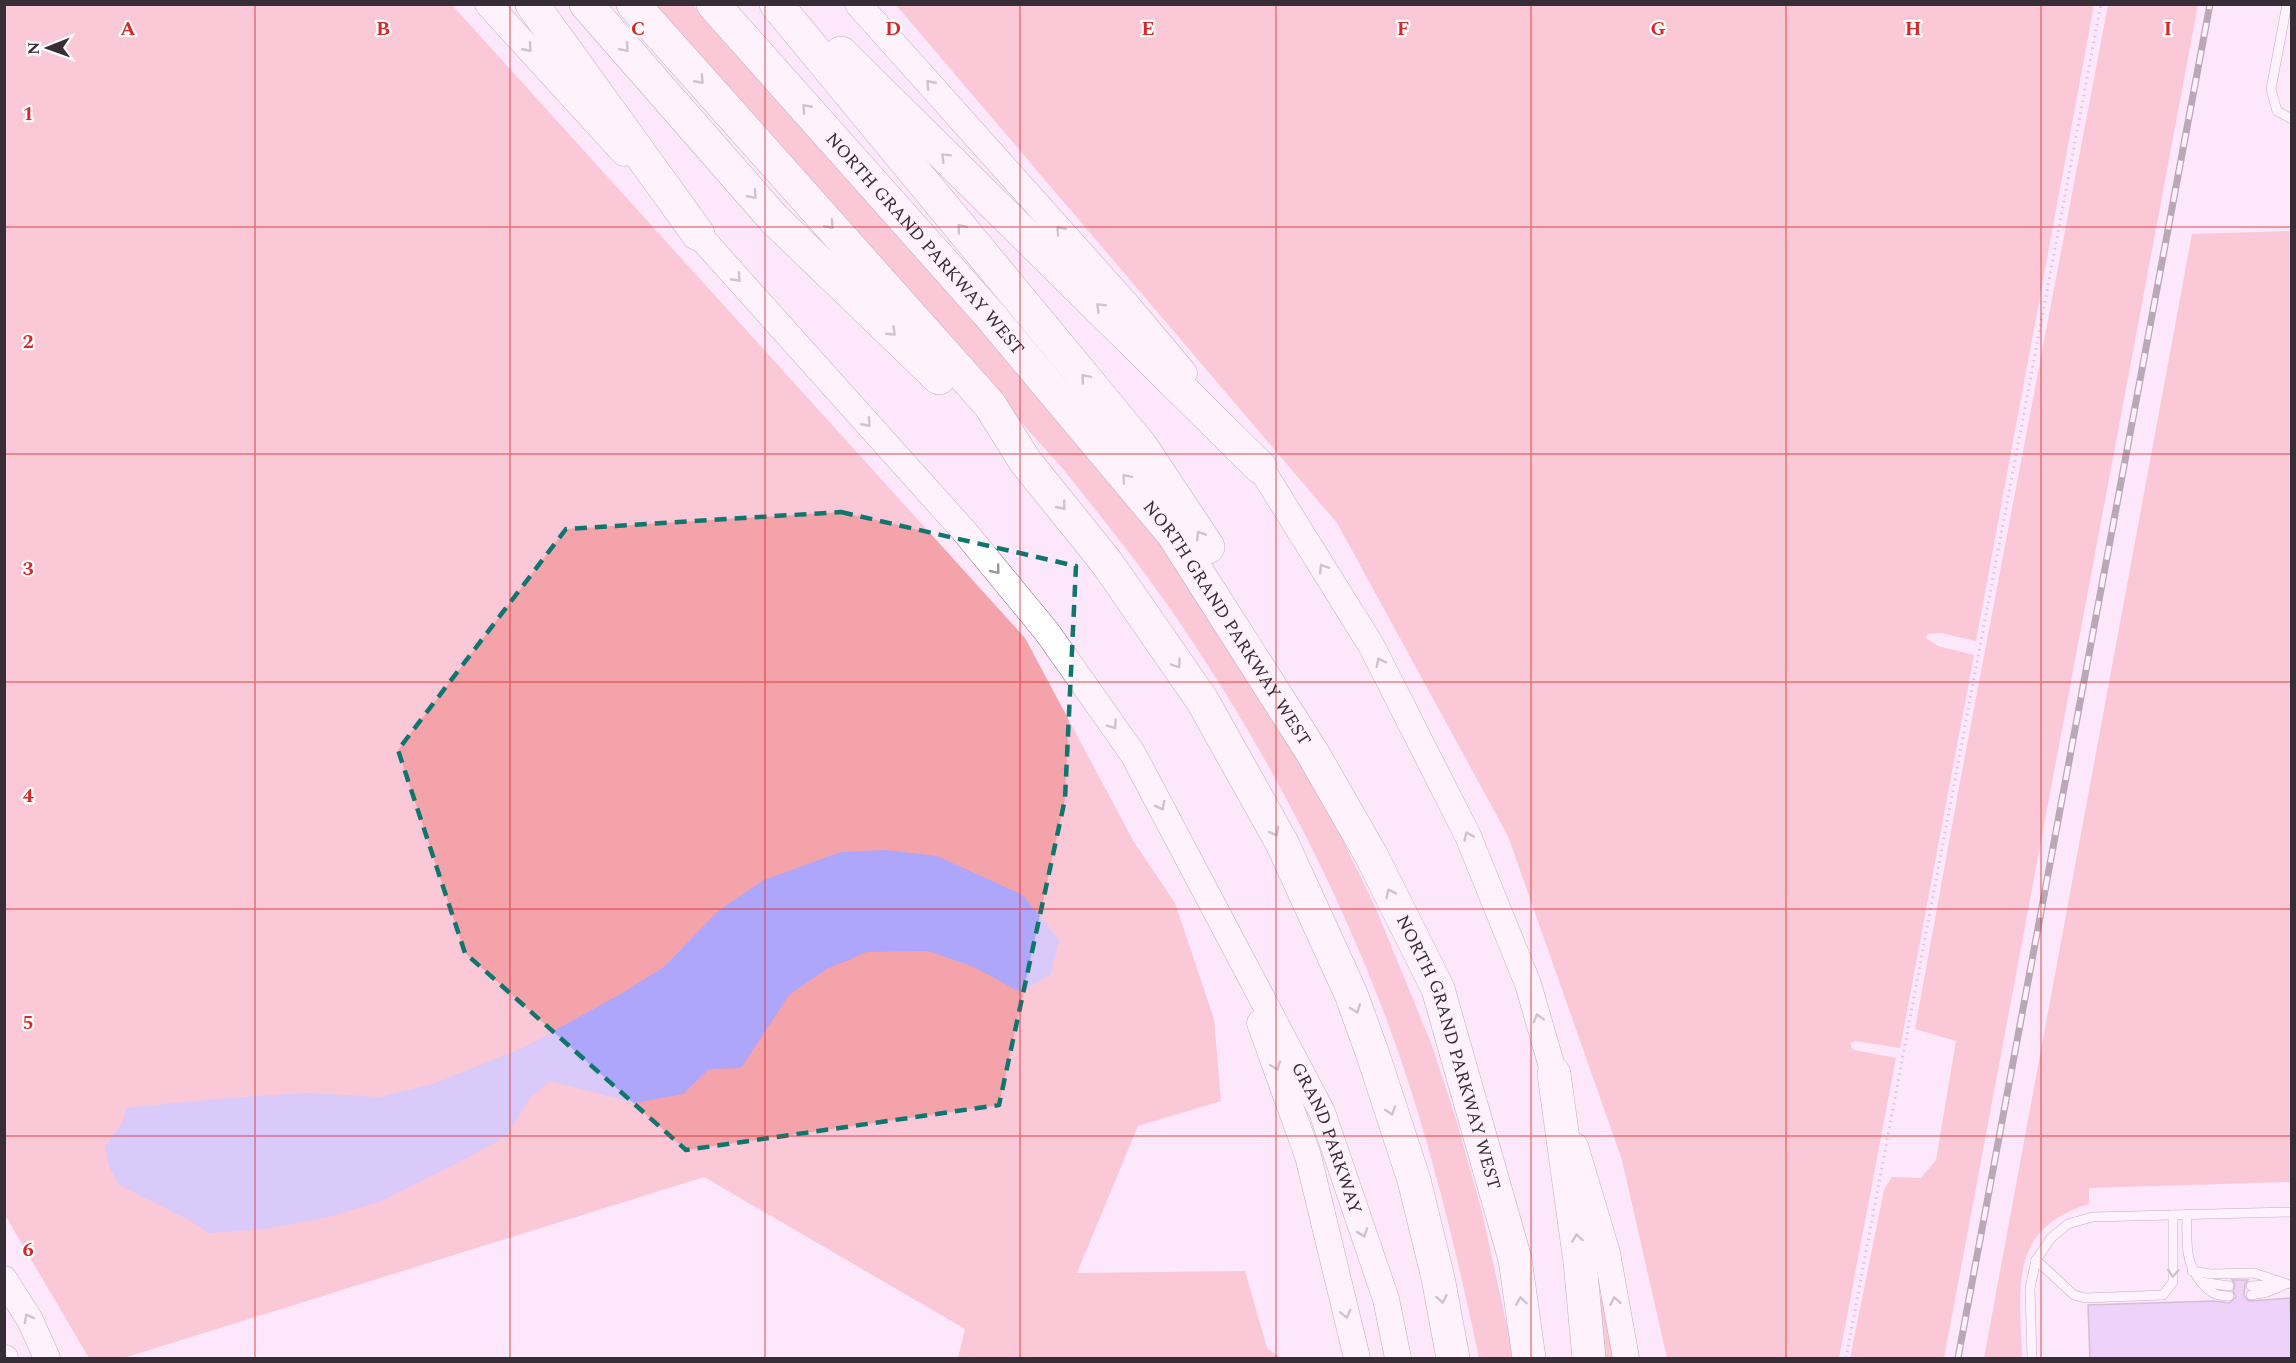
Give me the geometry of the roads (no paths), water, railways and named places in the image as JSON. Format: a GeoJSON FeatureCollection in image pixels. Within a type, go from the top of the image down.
{"type":"FeatureCollection","features":[{"type":"Feature","properties":{"kind":"highway"},"geometry":{"type":"LineString","coordinates":[[532,4],[698,234]]}},
{"type":"Feature","properties":{"kind":"highway"},"geometry":{"type":"LineString","coordinates":[[586,4],[774,219],[1025,460]]}},
{"type":"Feature","properties":{"kind":"highway"},"geometry":{"type":"LineString","coordinates":[[633,4],[990,405],[1025,460],[1107,563],[1202,700],[1282,843],[1351,994],[1414,1180],[1438,1278],[1453,1359]]}},
{"type":"Feature","properties":{"kind":"highway","name":"NORTH GRAND PARKWAY WEST"},"geometry":{"type":"LineString","coordinates":[[713,4],[987,312],[1173,534],[1312,752],[1371,855],[1438,989],[1515,1259],[1529,1359]]}},
{"type":"Feature","properties":{"kind":"highway"},"geometry":{"type":"LineString","coordinates":[[776,4],[1141,446],[1220,566],[1303,700],[1312,752]]}},
{"type":"Feature","properties":{"kind":"highway"},"geometry":{"type":"LineString","coordinates":[[790,4],[1260,467]]}},
{"type":"Feature","properties":{"kind":"highway"},"geometry":{"type":"LineString","coordinates":[[1554,1074],[1580,1262],[1589,1359]]}},
{"type":"Feature","properties":{"kind":"main road"},"geometry":{"type":"LineString","coordinates":[[488,4],[964,531],[1047,632],[1134,754],[1227,932],[1308,1156],[1357,1359]]}},
{"type":"Feature","properties":{"kind":"main road"},"geometry":{"type":"LineString","coordinates":[[858,4],[1127,304],[1260,467],[1371,645],[1468,836],[1528,984],[1607,1253],[1626,1359]]}},
{"type":"Feature","properties":{"kind":"main road","name":"GRAND PARKWAY"},"geometry":{"type":"LineString","coordinates":[[1227,932],[1322,1112],[1386,1299],[1398,1359]]}},
{"type":"Feature","properties":{"kind":"main road"},"geometry":{"type":"LineString","coordinates":[[4,1279],[30,1320],[47,1359]]}},
{"type":"Feature","properties":{"kind":"lane"},"geometry":{"type":"LineString","coordinates":[[2287,4],[2271,89],[2277,111],[2292,119]]}},
{"type":"Feature","properties":{"kind":"lane"},"geometry":{"type":"LineString","coordinates":[[2032,1359],[2030,1288],[2036,1260],[2051,1238],[2068,1224],[2092,1217],[2292,1212]]}},
{"type":"Feature","properties":{"kind":"lane"},"geometry":{"type":"LineString","coordinates":[[2187,1214],[2188,1252],[2192,1271],[2201,1282],[2229,1291]]}},
{"type":"Feature","properties":{"kind":"lane"},"geometry":{"type":"LineString","coordinates":[[2036,1260],[2074,1295],[2085,1298],[2163,1295],[2173,1282],[2173,1215]]}},
{"type":"Feature","properties":{"kind":"lane"},"geometry":{"type":"LineString","coordinates":[[2192,1271],[2211,1274],[2254,1273],[2289,1284]]}},
{"type":"Feature","properties":{"kind":"lane"},"geometry":{"type":"LineString","coordinates":[[2251,1290],[2289,1284]]}},
{"type":"Feature","properties":{"kind":"railway"},"geometry":{"type":"LineString","coordinates":[[1958,1358],[2210,4]]}}]}
